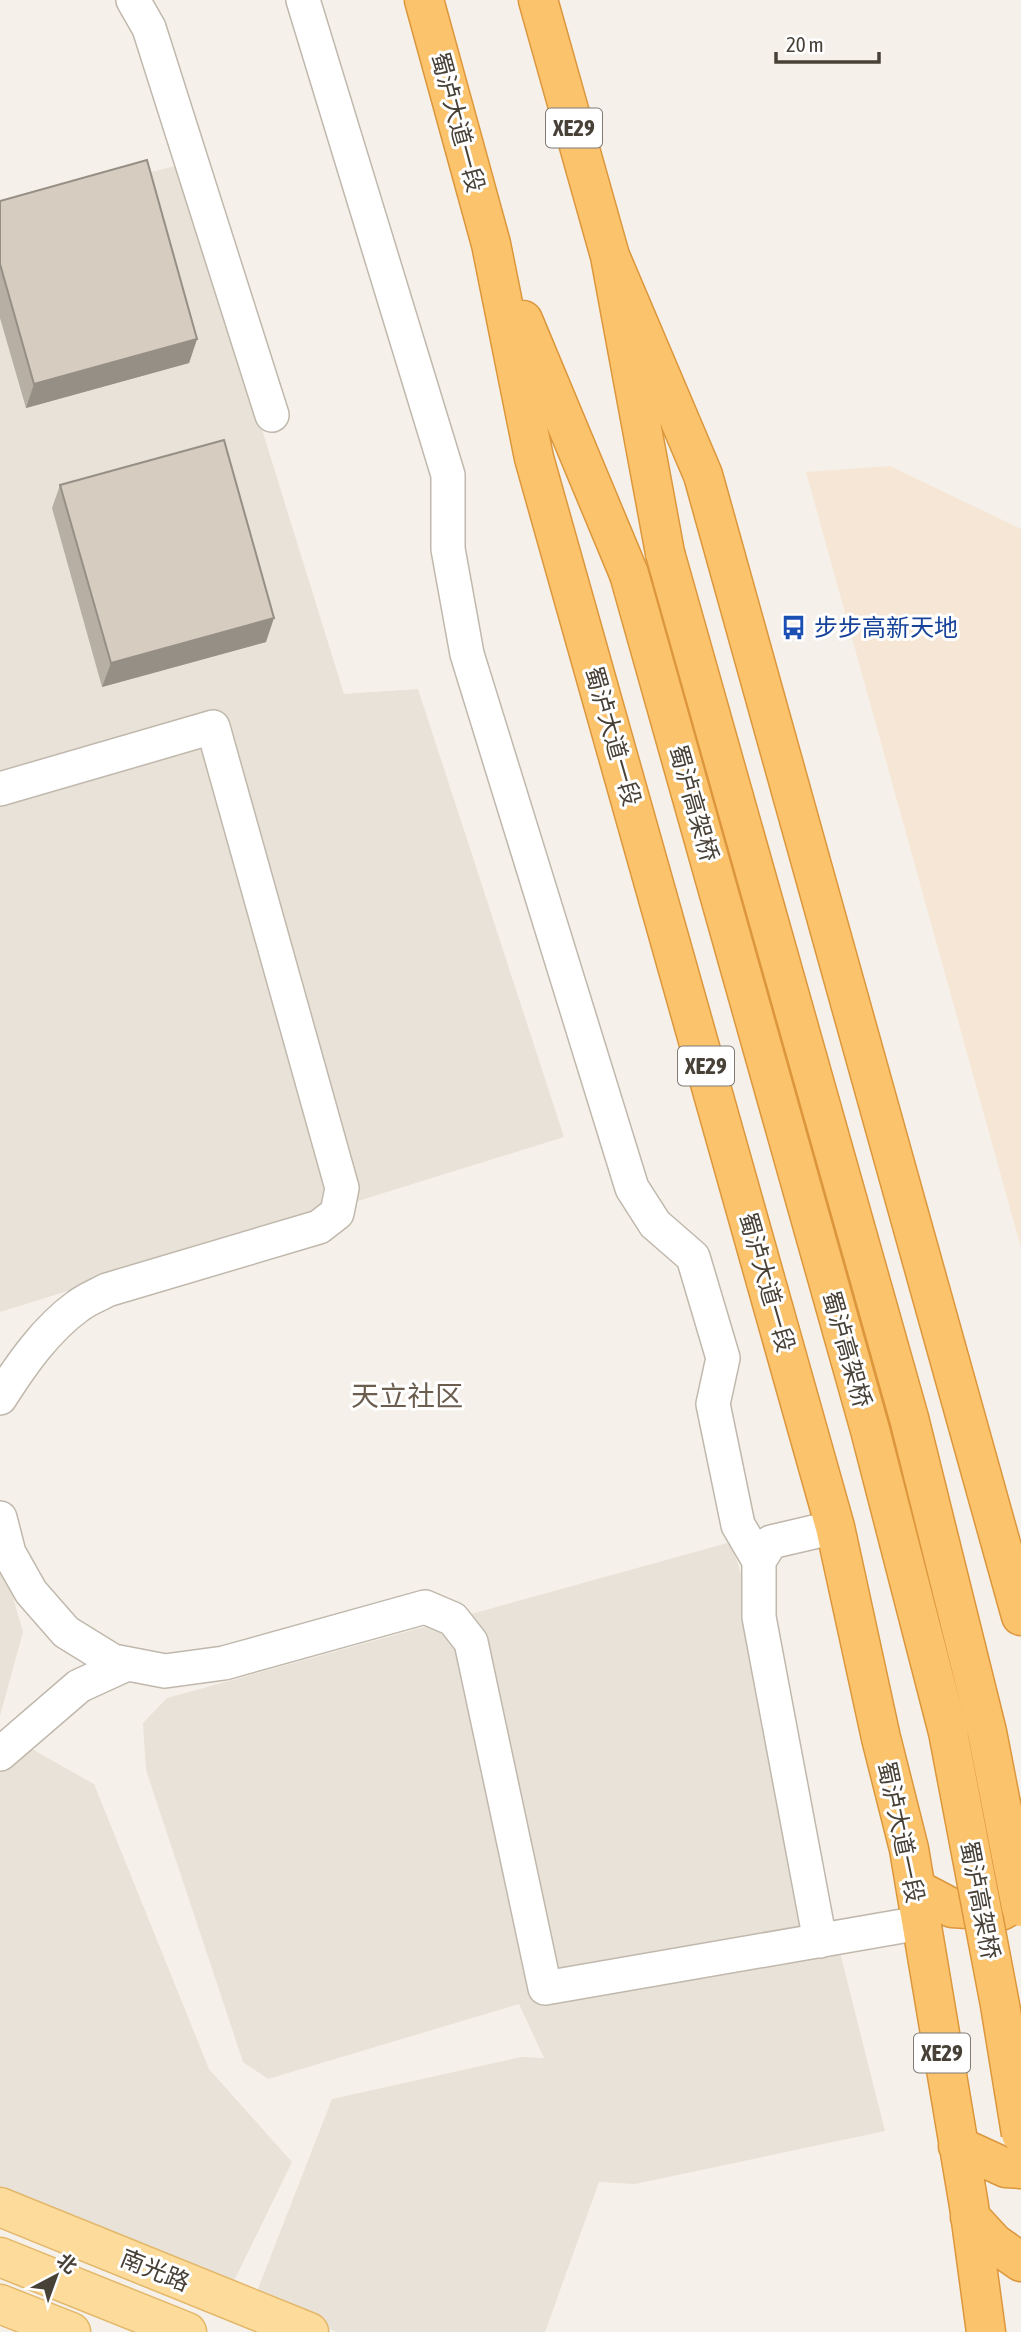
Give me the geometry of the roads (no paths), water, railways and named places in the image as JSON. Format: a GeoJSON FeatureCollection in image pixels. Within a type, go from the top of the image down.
{"type":"FeatureCollection","features":[{"type":"Feature","properties":{"kind":"highway","name":"蜀泸大道一段"},"geometry":{"type":"LineString","coordinates":[[424,0],[491,244],[534,458],[835,1527],[881,1738],[909,1849],[970,2217],[981,2325]]}},
{"type":"Feature","properties":{"kind":"highway","name":"XE29"},"geometry":{"type":"LineString","coordinates":[[538,0],[610,256],[703,475],[1021,1616]]}},
{"type":"Feature","properties":{"kind":"highway","name":"蜀泸大道一段"},"geometry":{"type":"LineString","coordinates":[[491,244],[629,574]]}},
{"type":"Feature","properties":{"kind":"highway","name":"蜀泸高架桥"},"geometry":{"type":"LineString","coordinates":[[610,256],[665,553],[909,1418],[987,1732],[1021,1908]]}},
{"type":"Feature","properties":{"kind":"highway","name":"蜀泸高架桥"},"geometry":{"type":"LineString","coordinates":[[629,574],[870,1430],[948,1732],[1021,2134]]}},
{"type":"Feature","properties":{"kind":"highway"},"geometry":{"type":"LineString","coordinates":[[918,1906],[1001,1911],[1021,1899]]}},
{"type":"Feature","properties":{"kind":"highway"},"geometry":{"type":"LineString","coordinates":[[958,2146],[1006,2168],[1021,2169]]}},
{"type":"Feature","properties":{"kind":"highway"},"geometry":{"type":"LineString","coordinates":[[970,2217],[994,2243],[1021,2262]]}},
{"type":"Feature","properties":{"kind":"main road","name":"南光路"},"geometry":{"type":"LineString","coordinates":[[0,2207],[309,2332]]}},
{"type":"Feature","properties":{"kind":"main road","name":"南光路"},"geometry":{"type":"LineString","coordinates":[[0,2257],[187,2332]]}},
{"type":"Feature","properties":{"kind":"main road"},"geometry":{"type":"LineString","coordinates":[[0,2304],[71,2332]]}},
{"type":"Feature","properties":{"kind":"street"},"geometry":{"type":"LineString","coordinates":[[132,0],[149,28],[272,415]]}},
{"type":"Feature","properties":{"kind":"street"},"geometry":{"type":"LineString","coordinates":[[303,0],[447,475],[448,550],[467,654],[632,1188],[655,1224],[693,1257],[723,1358],[713,1404],[738,1525],[759,1560],[759,1617],[821,1941]]}},
{"type":"Feature","properties":{"kind":"street"},"geometry":{"type":"LineString","coordinates":[[0,789],[213,727],[342,1188],[337,1213],[319,1227],[107,1290],[78,1306],[17,1371],[0,1398]]}},
{"type":"Feature","properties":{"kind":"street"},"geometry":{"type":"LineString","coordinates":[[0,1518],[9,1553],[30,1592],[66,1632],[113,1661],[164,1671],[224,1663],[425,1606],[453,1619],[471,1642],[545,1989],[821,1941],[918,1906]]}},
{"type":"Feature","properties":{"kind":"street"},"geometry":{"type":"LineString","coordinates":[[759,1560],[771,1542],[835,1527]]}},
{"type":"Feature","properties":{"kind":"street"},"geometry":{"type":"LineString","coordinates":[[0,1754],[79,1686],[127,1664]]}},
{"type":"Feature","properties":{"kind":"place","name":"步步高新天地"},"geometry":{"type":"Point","coordinates":[794,627]}},
{"type":"Feature","properties":{"kind":"district","name":"天立社区"},"geometry":{"type":"Point","coordinates":[407,1396]}}]}
